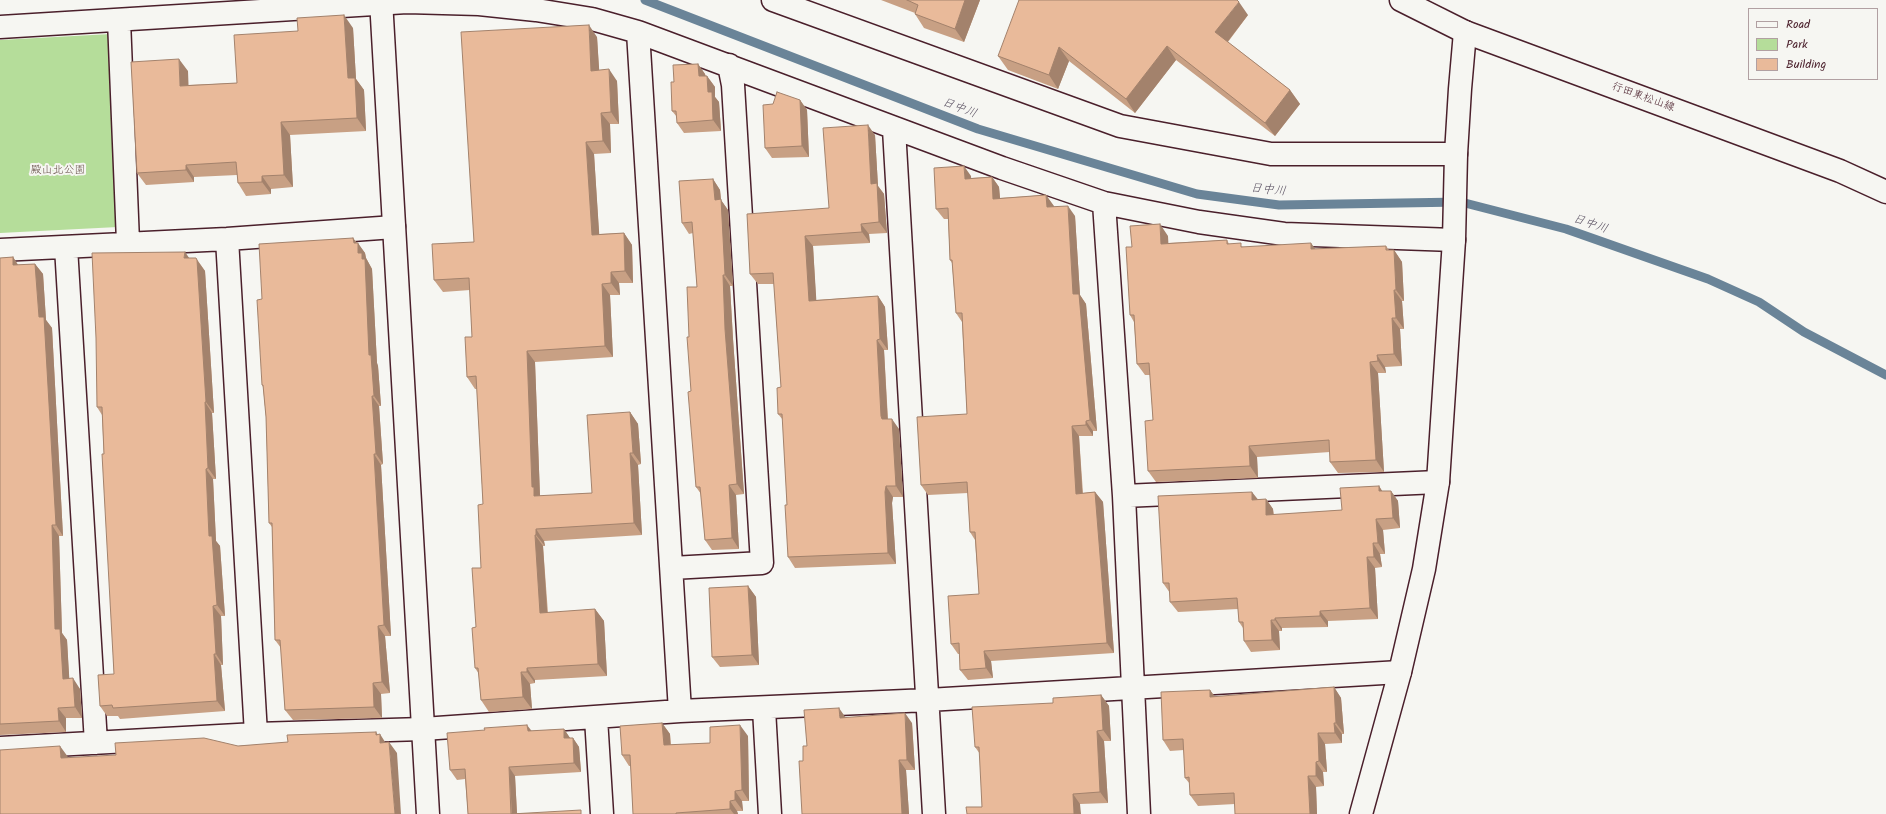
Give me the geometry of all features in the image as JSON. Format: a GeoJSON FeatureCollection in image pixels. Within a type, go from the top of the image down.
{"type":"FeatureCollection","features":[{"type":"Feature","properties":{"kind":"street"},"geometry":{"type":"LineString","coordinates":[[774,0],[1120,126],[1271,154],[1456,154]]}},
{"type":"Feature","properties":{"kind":"street","name":"行田東松山線"},"geometry":{"type":"LineString","coordinates":[[1401,0],[1465,32],[1840,171],[1886,192]]}},
{"type":"Feature","properties":{"kind":"street"},"geometry":{"type":"LineString","coordinates":[[0,26],[119,20],[381,2],[478,4],[592,19],[638,32],[729,65],[894,129],[1104,203],[1200,222],[1284,234],[1454,240]]}},
{"type":"Feature","properties":{"kind":"street"},"geometry":{"type":"LineString","coordinates":[[381,2],[428,814]]}},
{"type":"Feature","properties":{"kind":"street"},"geometry":{"type":"LineString","coordinates":[[119,20],[128,242]]}},
{"type":"Feature","properties":{"kind":"street"},"geometry":{"type":"LineString","coordinates":[[638,32],[680,711]]}},
{"type":"Feature","properties":{"kind":"street"},"geometry":{"type":"LineString","coordinates":[[1361,814],[1400,672],[1424,569],[1438,482],[1454,240],[1456,154],[1465,32]]}},
{"type":"Feature","properties":{"kind":"street"},"geometry":{"type":"LineString","coordinates":[[672,568],[762,563],[733,85],[729,65]]}},
{"type":"Feature","properties":{"kind":"street"},"geometry":{"type":"LineString","coordinates":[[894,129],[934,814]]}},
{"type":"Feature","properties":{"kind":"street"},"geometry":{"type":"LineString","coordinates":[[1104,203],[1124,496],[1139,814]]}},
{"type":"Feature","properties":{"kind":"street"},"geometry":{"type":"LineString","coordinates":[[0,250],[128,242],[227,238],[394,227]]}},
{"type":"Feature","properties":{"kind":"street"},"geometry":{"type":"LineString","coordinates":[[227,238],[256,734]]}},
{"type":"Feature","properties":{"kind":"street"},"geometry":{"type":"LineString","coordinates":[[66,246],[96,743]]}},
{"type":"Feature","properties":{"kind":"street"},"geometry":{"type":"LineString","coordinates":[[1124,496],[1438,482]]}},
{"type":"Feature","properties":{"kind":"street"},"geometry":{"type":"LineString","coordinates":[[0,748],[256,734],[423,729],[680,711],[764,709],[1400,672]]}},
{"type":"Feature","properties":{"kind":"street"},"geometry":{"type":"LineString","coordinates":[[764,709],[770,814]]}},
{"type":"Feature","properties":{"kind":"street"},"geometry":{"type":"LineString","coordinates":[[596,718],[602,814]]}},
{"type":"Feature","properties":{"kind":"green space","name":"殿山北公園"},"geometry":{"type":"Polygon","coordinates":[[[111,34],[118,227],[0,233],[0,40],[111,34]]]}},
{"type":"Feature","properties":{"kind":"building"},"geometry":{"type":"Polygon","coordinates":[[[907,0],[965,0],[955,29],[915,14],[918,5],[907,0]]]}},
{"type":"Feature","properties":{"kind":"building"},"geometry":{"type":"Polygon","coordinates":[[[1019,0],[1237,0],[1239,2],[1215,32],[1290,90],[1265,123],[1167,46],[1126,99],[1059,47],[1049,75],[998,56],[1019,0]]]}},
{"type":"Feature","properties":{"kind":"building"},"geometry":{"type":"Polygon","coordinates":[[[344,15],[348,78],[355,78],[357,118],[281,122],[284,175],[262,176],[262,182],[238,183],[236,162],[186,165],[186,170],[137,173],[131,62],[179,59],[180,86],[237,83],[234,35],[298,31],[297,18],[344,15]]]}},
{"type":"Feature","properties":{"kind":"building"},"geometry":{"type":"Polygon","coordinates":[[[589,25],[591,71],[609,69],[611,112],[601,113],[603,141],[586,142],[592,235],[624,233],[625,271],[611,272],[611,283],[602,284],[605,346],[527,351],[532,487],[534,487],[534,496],[592,493],[587,415],[630,412],[633,453],[630,453],[634,523],[536,529],[535,535],[540,613],[595,609],[598,664],[527,668],[527,672],[521,672],[523,697],[481,700],[478,668],[475,668],[472,628],[476,627],[472,568],[481,568],[478,505],[483,504],[476,376],[467,377],[465,337],[472,337],[469,278],[434,280],[432,244],[474,242],[461,32],[589,25]]]}},
{"type":"Feature","properties":{"kind":"building"},"geometry":{"type":"Polygon","coordinates":[[[698,64],[699,76],[707,76],[708,92],[712,92],[713,120],[677,123],[676,111],[672,111],[671,82],[674,82],[673,65],[698,64]]]}},
{"type":"Feature","properties":{"kind":"building"},"geometry":{"type":"Polygon","coordinates":[[[777,92],[800,100],[802,146],[765,148],[763,105],[773,104],[777,92]]]}},
{"type":"Feature","properties":{"kind":"building"},"geometry":{"type":"Polygon","coordinates":[[[868,125],[871,184],[877,183],[879,222],[861,224],[862,232],[805,236],[809,301],[878,296],[880,339],[877,340],[881,416],[882,419],[892,419],[896,486],[886,486],[885,492],[888,553],[788,557],[782,414],[778,414],[777,388],[781,387],[773,273],[750,274],[747,214],[829,208],[823,128],[868,125]]]}},
{"type":"Feature","properties":{"kind":"building"},"geometry":{"type":"Polygon","coordinates":[[[964,166],[965,179],[992,177],[993,199],[1046,195],[1047,207],[1068,206],[1073,294],[1079,294],[1090,420],[1086,421],[1086,425],[1072,426],[1076,494],[1095,492],[1107,643],[984,651],[986,668],[960,670],[959,643],[951,644],[948,596],[979,594],[975,532],[970,532],[967,482],[921,485],[917,417],[967,414],[962,313],[956,313],[952,260],[950,260],[948,208],[936,209],[934,168],[964,166]]]}},
{"type":"Feature","properties":{"kind":"building"},"geometry":{"type":"Polygon","coordinates":[[[713,179],[715,200],[721,199],[725,275],[723,275],[725,329],[737,484],[729,485],[732,538],[705,540],[700,487],[696,487],[688,392],[691,391],[687,337],[689,337],[687,287],[697,287],[692,222],[682,223],[679,181],[713,179]]]}},
{"type":"Feature","properties":{"kind":"building"},"geometry":{"type":"Polygon","coordinates":[[[1160,224],[1161,244],[1227,240],[1227,244],[1241,243],[1241,247],[1311,243],[1311,249],[1386,246],[1386,250],[1394,250],[1396,318],[1392,318],[1394,354],[1377,355],[1378,361],[1370,362],[1376,460],[1330,462],[1329,440],[1249,446],[1250,466],[1148,471],[1145,421],[1153,420],[1149,363],[1137,364],[1134,315],[1130,315],[1126,247],[1132,247],[1130,226],[1160,224]]]}},
{"type":"Feature","properties":{"kind":"building"},"geometry":{"type":"Polygon","coordinates":[[[353,238],[354,243],[358,243],[358,253],[362,253],[362,259],[365,259],[369,355],[371,355],[374,396],[372,396],[376,454],[374,454],[384,625],[378,626],[382,682],[373,683],[374,707],[285,710],[280,640],[275,640],[272,523],[269,523],[266,417],[262,385],[257,300],[262,299],[259,244],[353,238]]]}},
{"type":"Feature","properties":{"kind":"building"},"geometry":{"type":"Polygon","coordinates":[[[185,252],[184,258],[196,258],[197,260],[206,402],[208,468],[206,469],[209,536],[212,536],[217,605],[213,606],[217,701],[113,708],[112,705],[100,706],[98,675],[114,674],[102,454],[104,454],[102,407],[97,407],[96,338],[92,253],[185,252]]]}},
{"type":"Feature","properties":{"kind":"building"},"geometry":{"type":"Polygon","coordinates":[[[13,257],[13,265],[35,264],[39,317],[44,317],[56,525],[52,525],[55,629],[60,629],[63,679],[73,678],[75,707],[58,708],[59,721],[0,724],[0,258],[13,257]]]}},
{"type":"Feature","properties":{"kind":"building"},"geometry":{"type":"Polygon","coordinates":[[[1379,486],[1379,491],[1391,491],[1393,518],[1376,519],[1378,543],[1373,543],[1374,557],[1367,557],[1370,608],[1320,611],[1320,616],[1275,618],[1275,620],[1271,620],[1272,640],[1244,641],[1243,622],[1239,622],[1237,598],[1170,602],[1169,583],[1163,583],[1158,496],[1252,492],[1252,500],[1266,499],[1266,515],[1342,510],[1340,488],[1379,486]]]}},
{"type":"Feature","properties":{"kind":"building"},"geometry":{"type":"Polygon","coordinates":[[[748,586],[752,655],[712,657],[709,588],[748,586]]]}},
{"type":"Feature","properties":{"kind":"building"},"geometry":{"type":"Polygon","coordinates":[[[1334,687],[1336,723],[1334,723],[1335,733],[1318,733],[1319,761],[1316,762],[1316,776],[1308,776],[1310,814],[1235,814],[1234,793],[1190,795],[1189,777],[1185,778],[1183,739],[1163,740],[1161,692],[1210,690],[1210,697],[1334,687]]]}},
{"type":"Feature","properties":{"kind":"building"},"geometry":{"type":"Polygon","coordinates":[[[1101,695],[1103,730],[1097,731],[1100,792],[1073,794],[1074,814],[967,814],[966,807],[982,807],[979,747],[975,747],[972,707],[1053,703],[1053,698],[1101,695]]]}},
{"type":"Feature","properties":{"kind":"building"},"geometry":{"type":"Polygon","coordinates":[[[839,708],[840,718],[905,713],[907,760],[899,760],[902,814],[802,814],[799,761],[803,761],[803,746],[807,746],[804,710],[839,708]]]}},
{"type":"Feature","properties":{"kind":"building"},"geometry":{"type":"Polygon","coordinates":[[[662,723],[664,745],[710,743],[710,727],[740,725],[742,790],[735,791],[735,800],[730,801],[730,809],[676,814],[633,814],[630,755],[622,755],[620,726],[662,723]]]}},
{"type":"Feature","properties":{"kind":"building"},"geometry":{"type":"Polygon","coordinates":[[[527,725],[528,731],[564,729],[564,738],[573,738],[574,763],[509,767],[511,814],[468,814],[465,769],[450,770],[447,733],[485,730],[484,728],[527,725]]]}},
{"type":"Feature","properties":{"kind":"building"},"geometry":{"type":"Polygon","coordinates":[[[376,732],[376,735],[380,734],[380,743],[389,742],[395,814],[0,814],[0,750],[60,746],[61,758],[116,755],[115,743],[204,738],[238,746],[288,742],[287,735],[376,732]]]}},
{"type":"Feature","properties":{"kind":"building"},"geometry":{"type":"Polygon","coordinates":[[[581,810],[581,814],[511,814],[581,810]]]}},
{"type":"Feature","properties":{"kind":"waterway","name":"日中川"},"geometry":{"type":"LineString","coordinates":[[645,0],[978,129],[1197,194],[1279,205],[1461,202],[1566,229],[1708,279],[1759,302],[1804,332],[1886,375]]}}]}
